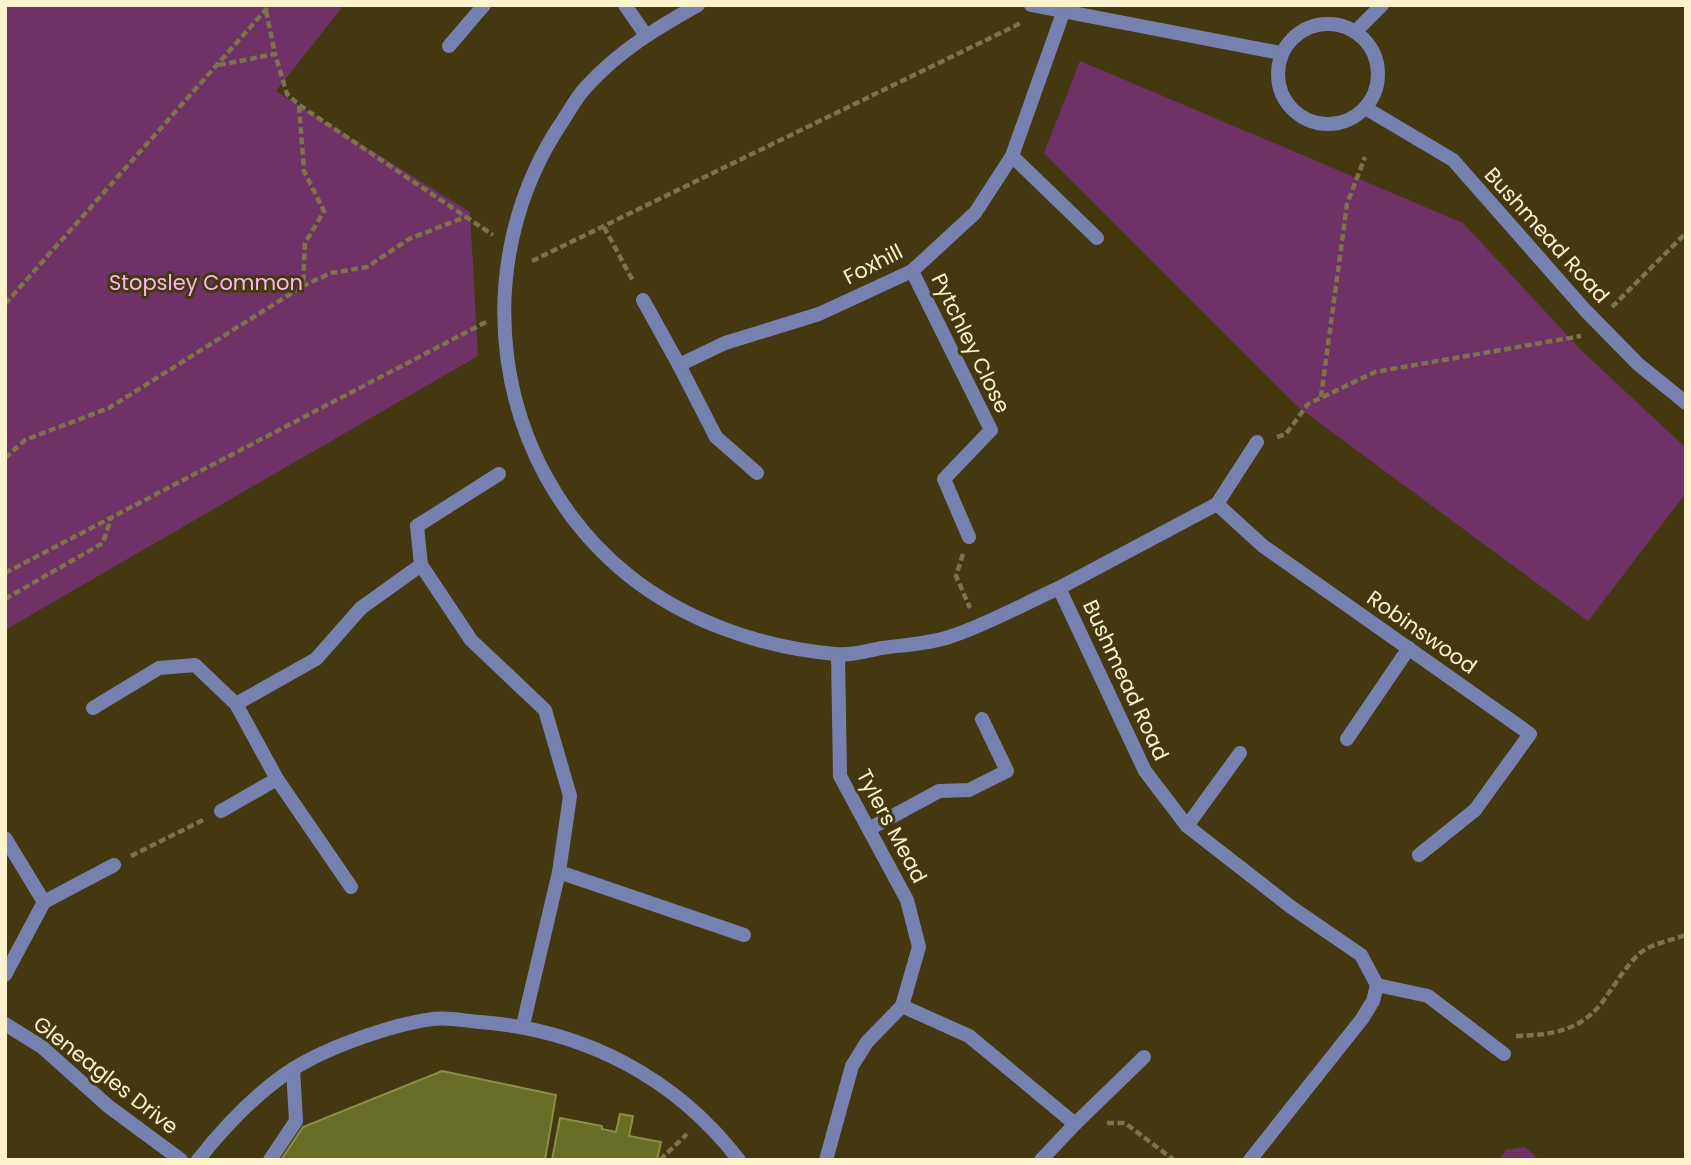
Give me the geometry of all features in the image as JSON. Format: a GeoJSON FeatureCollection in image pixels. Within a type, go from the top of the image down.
{"type":"FeatureCollection","features":[{"type":"Feature","properties":{"kind":"street"},"geometry":{"type":"LineString","coordinates":[[449,46],[484,5]]}},
{"type":"Feature","properties":{"kind":"street"},"geometry":{"type":"LineString","coordinates":[[625,5],[645,34]]}},
{"type":"Feature","properties":{"kind":"street","name":"Bushmead Road"},"geometry":{"type":"LineString","coordinates":[[698,5],[645,34],[586,86],[540,153],[520,202],[508,245],[502,313],[516,409],[540,466],[580,527],[628,575],[685,612],[762,642],[838,655],[948,638],[1059,588],[1144,771],[1187,827],[1291,907],[1361,955],[1377,985]]}},
{"type":"Feature","properties":{"kind":"street"},"geometry":{"type":"LineString","coordinates":[[1031,5],[1281,53]]}},
{"type":"Feature","properties":{"kind":"street"},"geometry":{"type":"LineString","coordinates":[[1355,33],[1382,5]]}},
{"type":"Feature","properties":{"kind":"street","name":"Foxhill"},"geometry":{"type":"LineString","coordinates":[[679,365],[725,343],[819,314],[912,271],[975,213],[1012,156],[1063,13]]}},
{"type":"Feature","properties":{"kind":"street"},"geometry":{"type":"LineString","coordinates":[[1320,24],[1339,24],[1355,33],[1368,45],[1377,60],[1376,91],[1367,109],[1344,123],[1329,125],[1299,115],[1280,92],[1276,73],[1281,53],[1291,39],[1320,24]]}},
{"type":"Feature","properties":{"kind":"street","name":"Bushmead Road"},"geometry":{"type":"LineString","coordinates":[[1367,109],[1453,160],[1585,310],[1638,364],[1686,403]]}},
{"type":"Feature","properties":{"kind":"street"},"geometry":{"type":"LineString","coordinates":[[1012,156],[1097,238]]}},
{"type":"Feature","properties":{"kind":"street","name":"Pytchley Close"},"geometry":{"type":"LineString","coordinates":[[912,271],[991,430],[944,479],[969,537]]}},
{"type":"Feature","properties":{"kind":"street"},"geometry":{"type":"LineString","coordinates":[[643,300],[716,436],[757,473]]}},
{"type":"Feature","properties":{"kind":"street"},"geometry":{"type":"LineString","coordinates":[[1059,588],[1217,504],[1257,442]]}},
{"type":"Feature","properties":{"kind":"street"},"geometry":{"type":"LineString","coordinates":[[499,474],[417,527],[421,565],[471,640],[545,710],[570,796],[559,872],[523,1026]]}},
{"type":"Feature","properties":{"kind":"street","name":"Robinswood"},"geometry":{"type":"LineString","coordinates":[[1217,504],[1263,547],[1530,734],[1475,810],[1419,855]]}},
{"type":"Feature","properties":{"kind":"street"},"geometry":{"type":"LineString","coordinates":[[236,704],[316,659],[361,608],[421,565]]}},
{"type":"Feature","properties":{"kind":"street"},"geometry":{"type":"LineString","coordinates":[[1347,738],[1409,648]]}},
{"type":"Feature","properties":{"kind":"street","name":"Tylers Mead"},"geometry":{"type":"LineString","coordinates":[[826,1160],[852,1066],[867,1042],[902,1006],[919,947],[907,900],[840,776],[838,655]]}},
{"type":"Feature","properties":{"kind":"street"},"geometry":{"type":"LineString","coordinates":[[93,708],[159,668],[195,665],[236,704],[277,779],[351,887]]}},
{"type":"Feature","properties":{"kind":"street"},"geometry":{"type":"LineString","coordinates":[[869,829],[939,791],[970,790],[1007,771],[982,719]]}},
{"type":"Feature","properties":{"kind":"street"},"geometry":{"type":"LineString","coordinates":[[1187,827],[1240,753]]}},
{"type":"Feature","properties":{"kind":"street"},"geometry":{"type":"LineString","coordinates":[[221,811],[277,779]]}},
{"type":"Feature","properties":{"kind":"street"},"geometry":{"type":"LineString","coordinates":[[5,838],[44,902]]}},
{"type":"Feature","properties":{"kind":"street"},"geometry":{"type":"LineString","coordinates":[[5,975],[44,902],[114,865]]}},
{"type":"Feature","properties":{"kind":"street"},"geometry":{"type":"LineString","coordinates":[[559,872],[744,935]]}},
{"type":"Feature","properties":{"kind":"street"},"geometry":{"type":"LineString","coordinates":[[1250,1160],[1362,1019],[1377,985],[1428,996],[1504,1054]]}},
{"type":"Feature","properties":{"kind":"street"},"geometry":{"type":"LineString","coordinates":[[902,1006],[969,1037],[1075,1124]]}},
{"type":"Feature","properties":{"kind":"street"},"geometry":{"type":"LineString","coordinates":[[198,1160],[226,1125],[293,1069],[351,1041],[434,1019],[523,1026],[580,1042],[630,1063],[688,1104],[739,1160]]}},
{"type":"Feature","properties":{"kind":"street","name":"Gleneagles Drive"},"geometry":{"type":"LineString","coordinates":[[5,1024],[42,1046],[108,1106],[181,1160]]}},
{"type":"Feature","properties":{"kind":"street"},"geometry":{"type":"LineString","coordinates":[[1041,1160],[1144,1057]]}},
{"type":"Feature","properties":{"kind":"street"},"geometry":{"type":"LineString","coordinates":[[270,1160],[296,1121],[293,1069]]}},
{"type":"Feature","properties":{"kind":"path"},"geometry":{"type":"LineString","coordinates":[[268,8],[275,54],[287,94],[299,105],[508,245]]}},
{"type":"Feature","properties":{"kind":"path"},"geometry":{"type":"LineString","coordinates":[[5,304],[268,8]]}},
{"type":"Feature","properties":{"kind":"path"},"geometry":{"type":"LineString","coordinates":[[506,274],[1020,23],[1063,13]]}},
{"type":"Feature","properties":{"kind":"path"},"geometry":{"type":"LineString","coordinates":[[217,66],[275,54]]}},
{"type":"Feature","properties":{"kind":"path"},"geometry":{"type":"LineString","coordinates":[[299,105],[304,171],[324,211],[305,243],[303,286]]}},
{"type":"Feature","properties":{"kind":"path"},"geometry":{"type":"LineString","coordinates":[[1321,398],[1347,204],[1364,157]]}},
{"type":"Feature","properties":{"kind":"path"},"geometry":{"type":"LineString","coordinates":[[5,458],[26,440],[109,408],[303,286],[331,273],[367,267],[409,239],[465,217]]}},
{"type":"Feature","properties":{"kind":"path"},"geometry":{"type":"LineString","coordinates":[[604,227],[643,300]]}},
{"type":"Feature","properties":{"kind":"path"},"geometry":{"type":"LineString","coordinates":[[1612,307],[1686,233]]}},
{"type":"Feature","properties":{"kind":"path"},"geometry":{"type":"LineString","coordinates":[[5,573],[502,313]]}},
{"type":"Feature","properties":{"kind":"path"},"geometry":{"type":"LineString","coordinates":[[1257,442],[1286,435],[1308,404],[1375,372],[1582,336]]}},
{"type":"Feature","properties":{"kind":"path"},"geometry":{"type":"LineString","coordinates":[[5,599],[103,543],[110,518]]}},
{"type":"Feature","properties":{"kind":"path"},"geometry":{"type":"LineString","coordinates":[[969,537],[956,576],[977,625]]}},
{"type":"Feature","properties":{"kind":"path"},"geometry":{"type":"LineString","coordinates":[[114,865],[221,811]]}},
{"type":"Feature","properties":{"kind":"path"},"geometry":{"type":"LineString","coordinates":[[1515,1036],[1547,1035],[1573,1028],[1599,1007],[1619,975],[1643,951],[1686,935]]}},
{"type":"Feature","properties":{"kind":"path"},"geometry":{"type":"LineString","coordinates":[[660,1160],[703,1120]]}},
{"type":"Feature","properties":{"kind":"path"},"geometry":{"type":"LineString","coordinates":[[1075,1124],[1125,1123],[1174,1160]]}},
{"type":"Feature","properties":{"kind":"green space","name":"Stopsley Common"},"geometry":{"type":"Polygon","coordinates":[[[5,5],[344,5],[276,91],[470,212],[478,356],[5,630],[5,5]]]}},
{"type":"Feature","properties":{"kind":"green space"},"geometry":{"type":"Polygon","coordinates":[[[1080,61],[1463,223],[1582,351],[1686,448],[1686,493],[1588,621],[1298,407],[1044,153],[1080,61]]]}},
{"type":"Feature","properties":{"kind":"green space"},"geometry":{"type":"Polygon","coordinates":[[[1525,1147],[1540,1160],[1499,1160],[1506,1150],[1525,1147]]]}},
{"type":"Feature","properties":{"kind":"building"},"geometry":{"type":"Polygon","coordinates":[[[442,1071],[556,1095],[545,1160],[281,1160],[303,1127],[442,1071]]]}},
{"type":"Feature","properties":{"kind":"building"},"geometry":{"type":"Polygon","coordinates":[[[620,1114],[633,1116],[629,1136],[661,1142],[657,1160],[552,1160],[560,1118],[602,1126],[602,1129],[616,1132],[620,1114]]]}}]}
